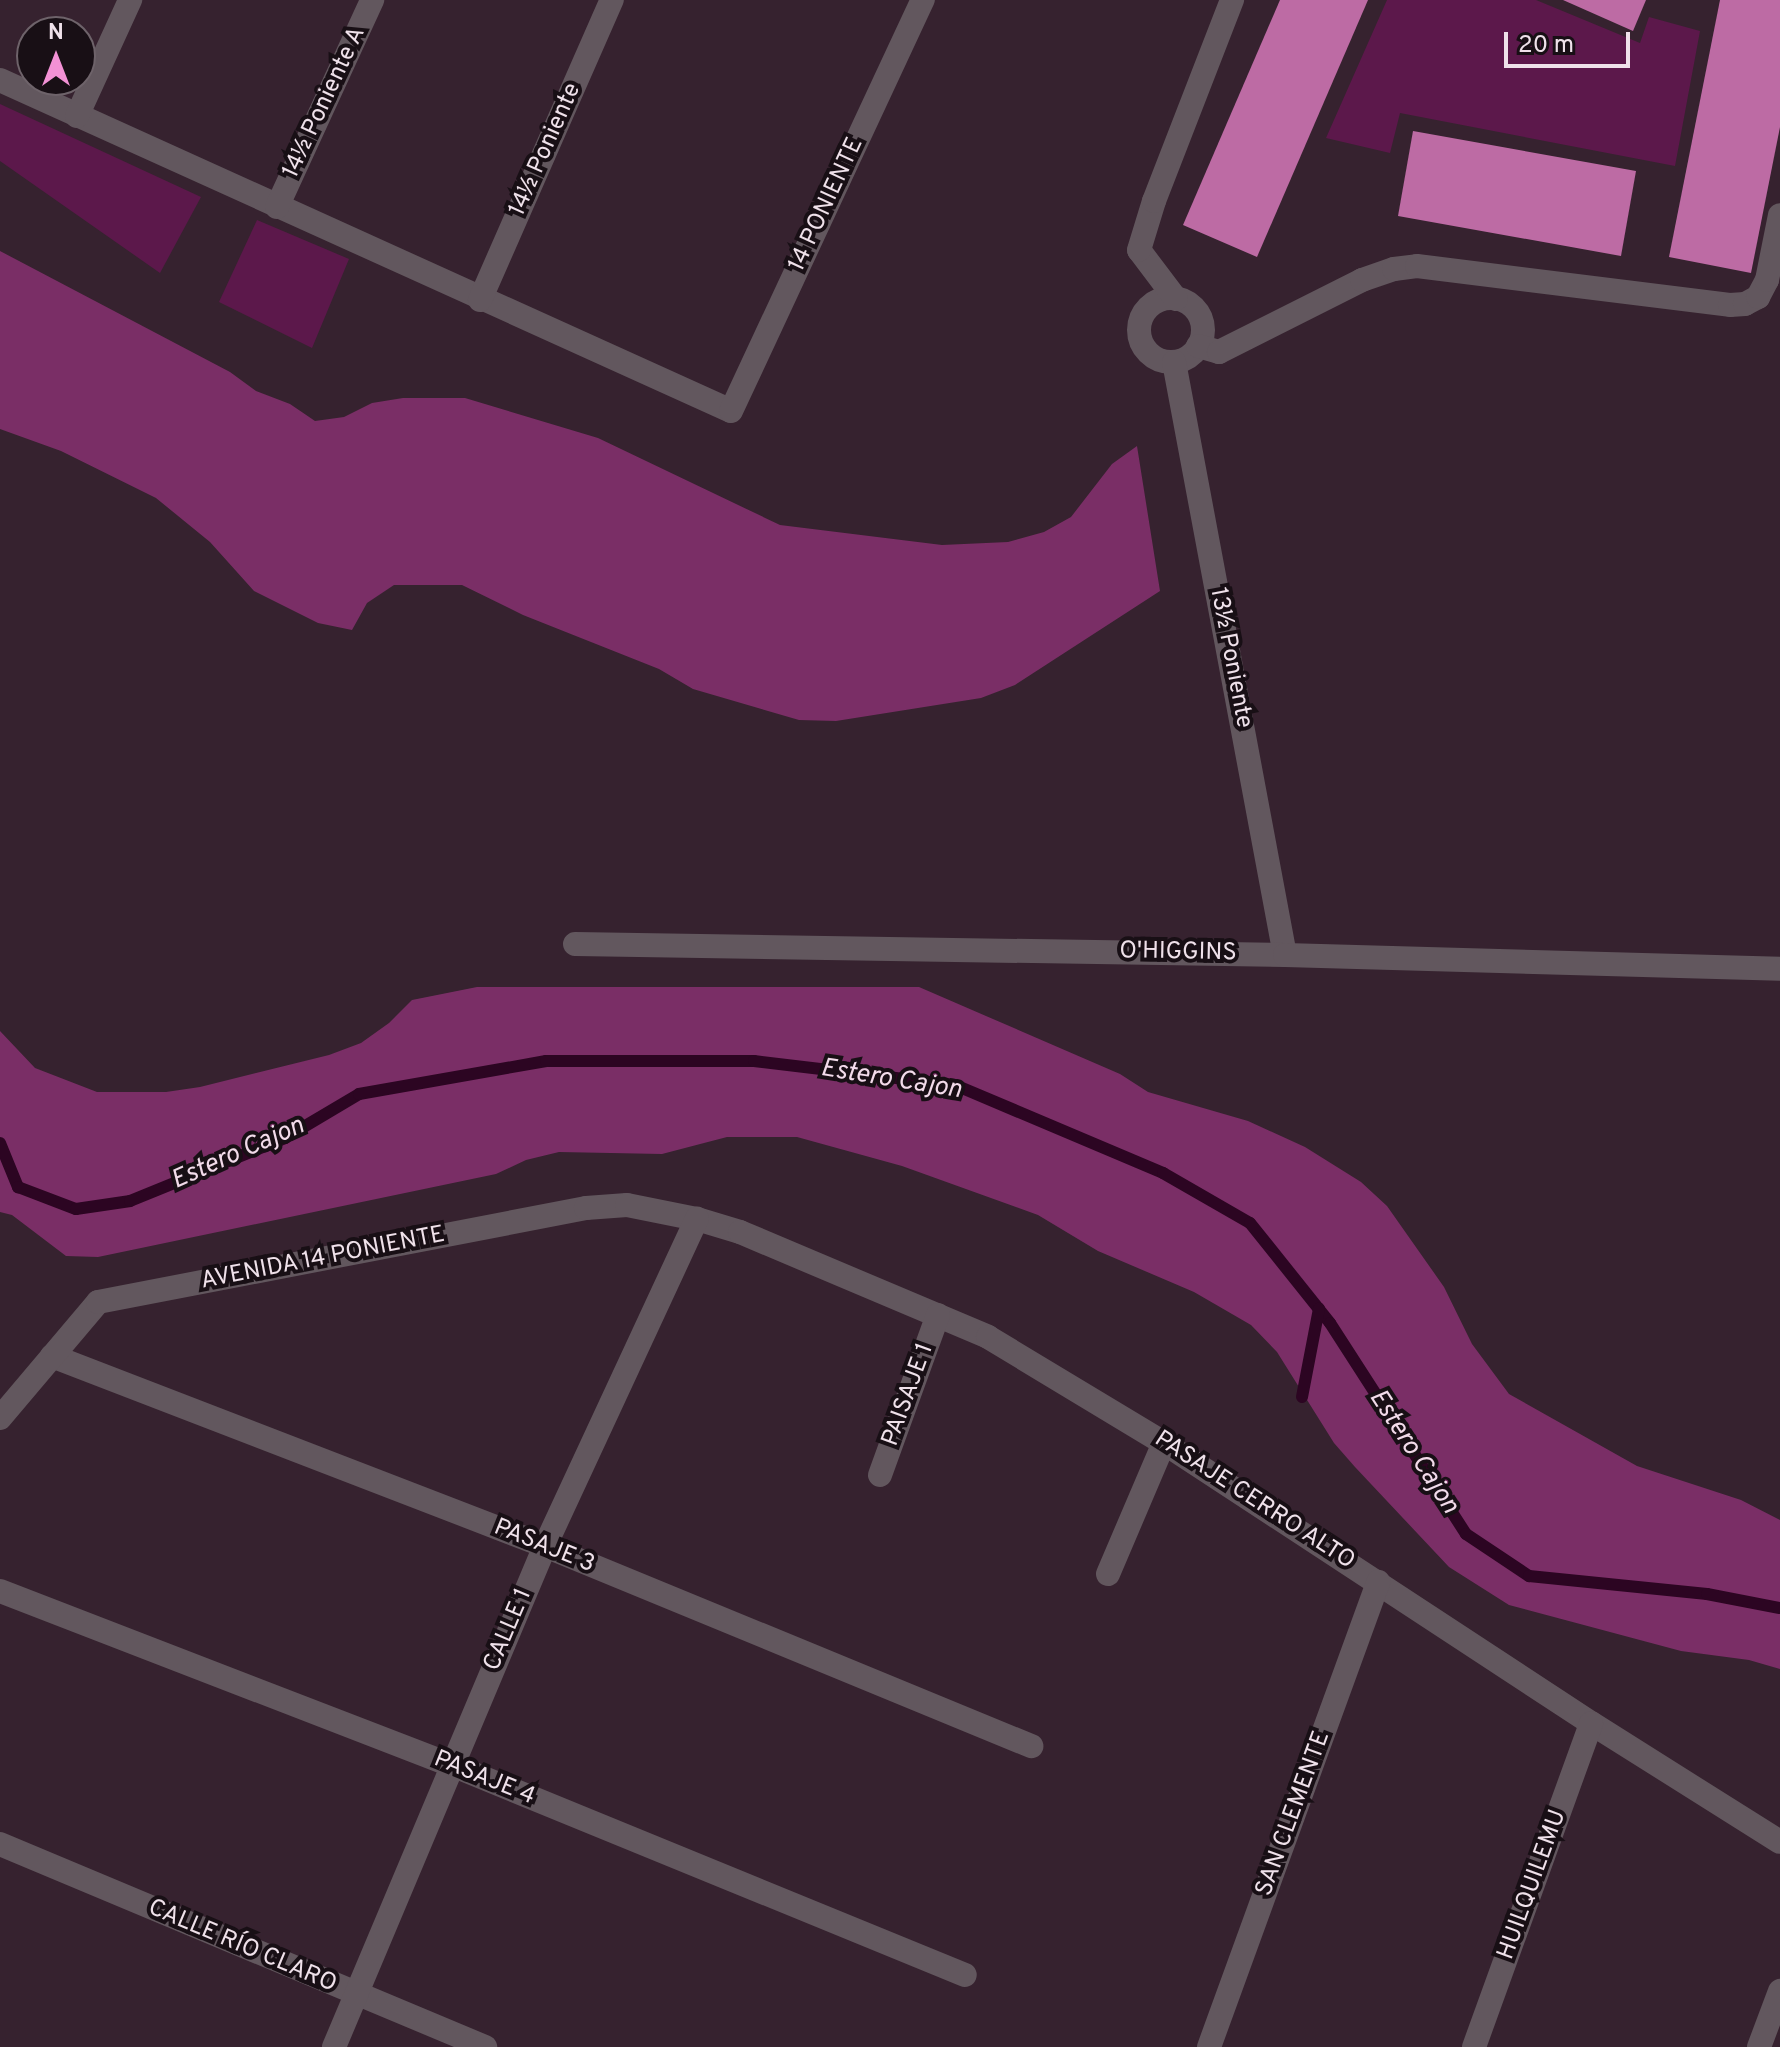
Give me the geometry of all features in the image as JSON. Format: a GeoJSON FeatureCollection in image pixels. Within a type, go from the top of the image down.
{"type":"FeatureCollection","features":[{"type":"Feature","properties":{"kind":"street"},"geometry":{"type":"LineString","coordinates":[[77,116],[130,0]]}},
{"type":"Feature","properties":{"kind":"street","name":"14½ Poniente A"},"geometry":{"type":"LineString","coordinates":[[277,207],[372,0]]}},
{"type":"Feature","properties":{"kind":"street","name":"14½ Poniente"},"geometry":{"type":"LineString","coordinates":[[480,300],[612,0]]}},
{"type":"Feature","properties":{"kind":"street","name":"14 PONIENTE"},"geometry":{"type":"LineString","coordinates":[[480,300],[731,411],[923,0]]}},
{"type":"Feature","properties":{"kind":"street"},"geometry":{"type":"LineString","coordinates":[[1176,299],[1156,302],[1147,309],[1139,329],[1140,340],[1153,357],[1174,362],[1192,354],[1198,346],[1203,326],[1200,316],[1194,308],[1176,299],[1139,250],[1154,201],[1232,0]]}},
{"type":"Feature","properties":{"kind":"street"},"geometry":{"type":"LineString","coordinates":[[0,80],[480,300]]}},
{"type":"Feature","properties":{"kind":"street"},"geometry":{"type":"LineString","coordinates":[[1198,346],[1219,352],[1362,280],[1394,269],[1417,266],[1730,305],[1745,304],[1758,297],[1767,280],[1780,215]]}},
{"type":"Feature","properties":{"kind":"street","name":"13½ Poniente"},"geometry":{"type":"LineString","coordinates":[[1174,362],[1285,955]]}},
{"type":"Feature","properties":{"kind":"street","name":"O'HIGGINS"},"geometry":{"type":"LineString","coordinates":[[575,944],[1285,955],[1780,969]]}},
{"type":"Feature","properties":{"kind":"street","name":"AVENIDA 14 PONIENTE"},"geometry":{"type":"LineString","coordinates":[[0,1418],[98,1302],[586,1208],[627,1205],[697,1219]]}},
{"type":"Feature","properties":{"kind":"street","name":"PASAJE CERRO ALTO"},"geometry":{"type":"LineString","coordinates":[[697,1219],[740,1232],[988,1337],[1164,1443],[1591,1723],[1780,1842]]}},
{"type":"Feature","properties":{"kind":"street","name":"CALLE 1"},"geometry":{"type":"LineString","coordinates":[[334,2047],[545,1546],[697,1219]]}},
{"type":"Feature","properties":{"kind":"street","name":"PAISAJE 1"},"geometry":{"type":"LineString","coordinates":[[880,1475],[938,1315]]}},
{"type":"Feature","properties":{"kind":"street","name":"PASAJE 3"},"geometry":{"type":"LineString","coordinates":[[52,1356],[545,1546],[1031,1746]]}},
{"type":"Feature","properties":{"kind":"street"},"geometry":{"type":"LineString","coordinates":[[1108,1574],[1164,1443]]}},
{"type":"Feature","properties":{"kind":"street","name":"SAN CLEMENTE"},"geometry":{"type":"LineString","coordinates":[[1209,2047],[1378,1582]]}},
{"type":"Feature","properties":{"kind":"street","name":"PASAJE 4"},"geometry":{"type":"LineString","coordinates":[[0,1591],[452,1765],[965,1975]]}},
{"type":"Feature","properties":{"kind":"street","name":"HUILQUILEMU"},"geometry":{"type":"LineString","coordinates":[[1474,2047],[1591,1723]]}},
{"type":"Feature","properties":{"kind":"street","name":"CALLE RÍO CLARO"},"geometry":{"type":"LineString","coordinates":[[0,1844],[485,2047]]}},
{"type":"Feature","properties":{"kind":"street"},"geometry":{"type":"LineString","coordinates":[[1759,2047],[1780,1991]]}},
{"type":"Feature","properties":{"kind":"shaded area"},"geometry":{"type":"Polygon","coordinates":[[[1387,0],[1536,0],[1640,43],[1649,17],[1700,31],[1675,166],[1400,113],[1390,153],[1326,138],[1387,0]]]}},
{"type":"Feature","properties":{"kind":"shaded area"},"geometry":{"type":"Polygon","coordinates":[[[0,104],[201,197],[160,273],[0,161],[0,104]]]}},
{"type":"Feature","properties":{"kind":"shaded area"},"geometry":{"type":"Polygon","coordinates":[[[257,220],[349,259],[312,348],[219,302],[257,220]]]}},
{"type":"Feature","properties":{"kind":"shaded area"},"geometry":{"type":"Polygon","coordinates":[[[0,251],[230,372],[256,391],[290,404],[315,421],[344,417],[372,403],[403,398],[465,398],[598,438],[780,525],[942,545],[1008,542],[1044,532],[1071,517],[1112,464],[1137,446],[1160,591],[1015,685],[981,698],[836,721],[799,720],[693,689],[659,669],[523,615],[462,585],[394,585],[367,603],[352,630],[318,623],[254,591],[210,542],[156,498],[61,451],[0,429],[0,251]]]}},
{"type":"Feature","properties":{"kind":"shaded area"},"geometry":{"type":"Polygon","coordinates":[[[477,987],[919,987],[1120,1074],[1148,1092],[1248,1121],[1305,1147],[1361,1182],[1387,1206],[1444,1287],[1472,1344],[1509,1394],[1637,1466],[1741,1500],[1780,1520],[1780,1669],[1749,1660],[1681,1651],[1509,1605],[1449,1567],[1355,1467],[1334,1443],[1277,1352],[1251,1325],[1194,1292],[1098,1251],[1038,1215],[902,1166],[797,1137],[727,1137],[662,1154],[559,1152],[526,1160],[496,1174],[98,1257],[66,1256],[12,1215],[0,1212],[0,1031],[35,1068],[97,1092],[166,1092],[200,1087],[329,1055],[361,1043],[389,1023],[412,1000],[477,987]]]}},
{"type":"Feature","properties":{"kind":"building"},"geometry":{"type":"Polygon","coordinates":[[[1280,0],[1368,0],[1257,257],[1183,225],[1280,0]]]}},
{"type":"Feature","properties":{"kind":"building"},"geometry":{"type":"Polygon","coordinates":[[[1563,0],[1646,0],[1633,31],[1563,0]]]}},
{"type":"Feature","properties":{"kind":"building"},"geometry":{"type":"Polygon","coordinates":[[[1720,0],[1780,0],[1780,127],[1751,273],[1669,257],[1720,0]]]}},
{"type":"Feature","properties":{"kind":"building"},"geometry":{"type":"Polygon","coordinates":[[[1413,131],[1636,171],[1621,256],[1398,216],[1413,131]]]}},
{"type":"Feature","properties":{"kind":"waterway","name":"Estero Cajon"},"geometry":{"type":"LineString","coordinates":[[0,1143],[18,1187],[76,1209],[130,1201],[285,1138],[359,1094],[546,1061],[754,1061],[955,1085],[1163,1173],[1250,1223],[1330,1323],[1466,1534],[1529,1576],[1707,1594],[1780,1608]]}},
{"type":"Feature","properties":{"kind":"waterway"},"geometry":{"type":"LineString","coordinates":[[1302,1397],[1319,1309]]}}]}
